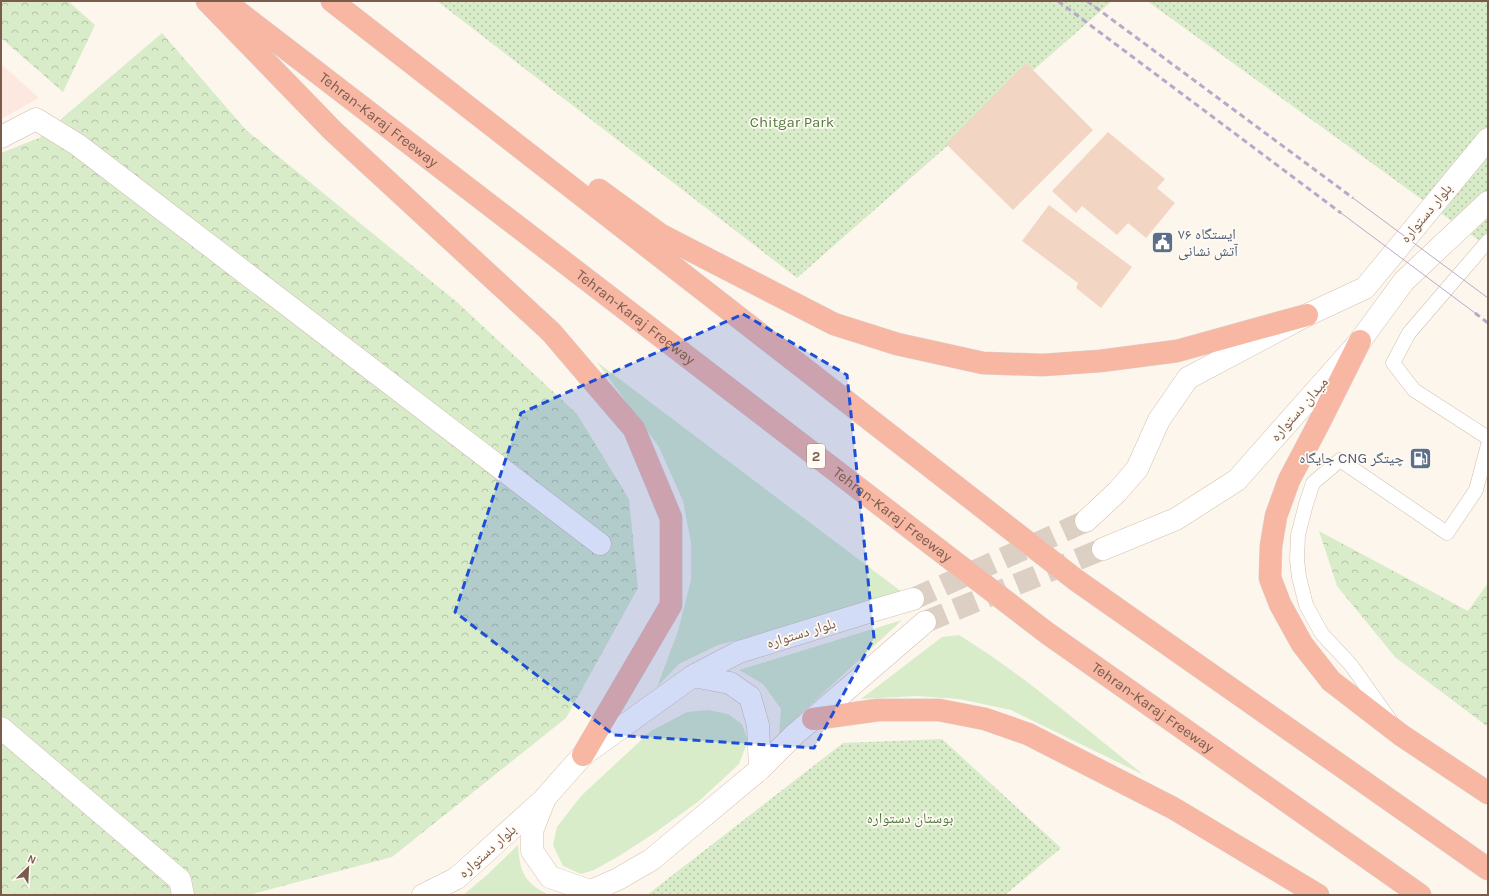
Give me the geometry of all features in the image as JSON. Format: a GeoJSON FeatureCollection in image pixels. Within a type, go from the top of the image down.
{"type":"FeatureCollection","features":[{"type":"Feature","properties":{"kind":"highway"},"geometry":{"type":"LineString","coordinates":[[207,1],[333,131],[551,332],[634,429],[671,518],[671,605],[583,754]]}},
{"type":"Feature","properties":{"kind":"highway","name":"Tehran-Karaj Freeway"},"geometry":{"type":"LineString","coordinates":[[224,1],[1046,633],[1420,895]]}},
{"type":"Feature","properties":{"kind":"highway"},"geometry":{"type":"LineString","coordinates":[[332,1],[1076,580],[1488,869]]}},
{"type":"Feature","properties":{"kind":"highway"},"geometry":{"type":"LineString","coordinates":[[338,1],[661,236],[834,324],[898,344],[983,363],[1043,365],[1100,361],[1177,350],[1307,315]]}},
{"type":"Feature","properties":{"kind":"highway"},"geometry":{"type":"LineString","coordinates":[[1360,341],[1317,427],[1288,480],[1276,516],[1271,546],[1270,578],[1280,604],[1302,644],[1332,681],[1401,735],[1488,793]]}},
{"type":"Feature","properties":{"kind":"highway"},"geometry":{"type":"LineString","coordinates":[[814,719],[878,710],[939,710],[992,722],[1028,734],[1173,808],[1318,895]]}},
{"type":"Feature","properties":{"kind":"main road"},"geometry":{"type":"LineString","coordinates":[[1,137],[36,119],[78,145],[600,544]]}},
{"type":"Feature","properties":{"kind":"main road","name":"بلوار دستواره"},"geometry":{"type":"LineString","coordinates":[[1307,315],[1365,288],[1488,139]]}},
{"type":"Feature","properties":{"kind":"main road","name":"بلوار دستواره"},"geometry":{"type":"LineString","coordinates":[[1404,281],[1488,202]]}},
{"type":"Feature","properties":{"kind":"main road","name":"میدان دستواره"},"geometry":{"type":"LineString","coordinates":[[1103,549],[1176,519],[1236,480],[1360,341],[1404,281]]}},
{"type":"Feature","properties":{"kind":"main road"},"geometry":{"type":"LineString","coordinates":[[1086,521],[1117,492],[1137,469],[1159,420],[1188,378],[1307,315]]}},
{"type":"Feature","properties":{"kind":"main road","name":"بلوار دستواره"},"geometry":{"type":"LineString","coordinates":[[423,895],[457,878],[545,798],[583,754],[693,676],[739,652],[913,599]]}},
{"type":"Feature","properties":{"kind":"main road"},"geometry":{"type":"LineString","coordinates":[[545,798],[532,831],[532,851],[550,877],[586,893],[618,879],[651,860],[760,769],[794,735],[925,622]]}},
{"type":"Feature","properties":{"kind":"main road"},"geometry":{"type":"LineString","coordinates":[[693,676],[730,683],[750,696],[758,725],[760,769]]}},
{"type":"Feature","properties":{"kind":"main road"},"geometry":{"type":"LineString","coordinates":[[1,728],[180,880],[183,895]]}},
{"type":"Feature","properties":{"kind":"lane"},"geometry":{"type":"LineString","coordinates":[[1488,241],[1409,333],[1393,363],[1414,390],[1488,438]]}},
{"type":"Feature","properties":{"kind":"lane"},"geometry":{"type":"LineString","coordinates":[[1401,735],[1352,666],[1322,634],[1306,605],[1299,577],[1297,560],[1298,535],[1306,504],[1313,483],[1340,460],[1447,533],[1476,490],[1488,445]]}},
{"type":"Feature","properties":{"kind":"highlighted area"},"geometry":{"type":"Polygon","coordinates":[[[743,314],[847,375],[874,638],[814,748],[614,735],[455,612],[521,413],[743,314]]]}},
{"type":"Feature","properties":{"kind":"shaded area"},"geometry":{"type":"Polygon","coordinates":[[[1,64],[39,98],[1,119],[1,64]]]}},
{"type":"Feature","properties":{"kind":"green space"},"geometry":{"type":"Polygon","coordinates":[[[1,1],[68,1],[95,25],[63,92],[1,38],[1,1]]]}},
{"type":"Feature","properties":{"kind":"green space","name":"Chitgar Park"},"geometry":{"type":"Polygon","coordinates":[[[437,1],[1112,1],[797,278],[437,1]]]}},
{"type":"Feature","properties":{"kind":"green space"},"geometry":{"type":"Polygon","coordinates":[[[1147,1],[1488,1],[1488,247],[1147,1]]]}},
{"type":"Feature","properties":{"kind":"green space"},"geometry":{"type":"Polygon","coordinates":[[[162,33],[246,130],[458,303],[577,414],[629,499],[638,588],[566,718],[392,857],[248,895],[1,895],[1,153],[39,138],[162,33]]]}},
{"type":"Feature","properties":{"kind":"green space"},"geometry":{"type":"Polygon","coordinates":[[[597,362],[902,592],[751,637],[718,645],[679,664],[657,687],[678,631],[691,580],[691,543],[683,501],[659,447],[597,362]]]}},
{"type":"Feature","properties":{"kind":"green space"},"geometry":{"type":"Polygon","coordinates":[[[1319,531],[1468,611],[1488,583],[1488,727],[1395,657],[1337,586],[1319,531]]]}},
{"type":"Feature","properties":{"kind":"green space"},"geometry":{"type":"Polygon","coordinates":[[[902,620],[779,734],[781,709],[763,684],[739,670],[902,620]]]}},
{"type":"Feature","properties":{"kind":"green space"},"geometry":{"type":"Polygon","coordinates":[[[959,635],[1007,667],[1144,775],[1011,710],[959,699],[917,696],[861,699],[942,637],[959,635]]]}},
{"type":"Feature","properties":{"kind":"green space"},"geometry":{"type":"Polygon","coordinates":[[[708,710],[728,714],[742,724],[748,741],[739,764],[699,801],[619,856],[594,870],[581,874],[563,866],[553,845],[557,827],[581,796],[651,731],[687,712],[708,710]]]}},
{"type":"Feature","properties":{"kind":"green space","name":"بوستان دستواره"},"geometry":{"type":"Polygon","coordinates":[[[942,739],[1061,848],[1005,895],[647,895],[843,743],[942,739]]]}},
{"type":"Feature","properties":{"kind":"green space"},"geometry":{"type":"Polygon","coordinates":[[[518,845],[520,862],[524,875],[533,886],[549,895],[463,895],[487,875],[518,845]]]}},
{"type":"Feature","properties":{"kind":"building"},"geometry":{"type":"Polygon","coordinates":[[[1026,63],[1093,130],[1013,210],[946,144],[1026,63]]]}},
{"type":"Feature","properties":{"kind":"building"},"geometry":{"type":"Polygon","coordinates":[[[1108,132],[1165,179],[1157,188],[1175,203],[1146,238],[1128,223],[1117,235],[1082,206],[1076,213],[1052,191],[1108,132]]]}},
{"type":"Feature","properties":{"kind":"building"},"geometry":{"type":"Polygon","coordinates":[[[1049,205],[1132,267],[1101,308],[1076,288],[1078,283],[1022,241],[1049,205]]]}},
{"type":"Feature","properties":{"kind":"tunnel"},"geometry":{"type":"LineString","coordinates":[[913,599],[1086,521]]}},
{"type":"Feature","properties":{"kind":"tunnel"},"geometry":{"type":"LineString","coordinates":[[925,622],[1103,549]]}},
{"type":"Feature","properties":{"kind":"tram line"},"geometry":{"type":"LineString","coordinates":[[1353,198],[1488,298]]}},
{"type":"Feature","properties":{"kind":"tram line"},"geometry":{"type":"LineString","coordinates":[[1341,213],[1475,313]]}},
{"type":"Feature","properties":{"kind":"railway"},"geometry":{"type":"LineString","coordinates":[[1058,1],[1341,213]]}},
{"type":"Feature","properties":{"kind":"railway"},"geometry":{"type":"LineString","coordinates":[[1087,1],[1353,198]]}},
{"type":"Feature","properties":{"kind":"railway"},"geometry":{"type":"LineString","coordinates":[[1475,313],[1488,323]]}},
{"type":"Feature","properties":{"kind":"place","name":"ایستگاه ۷۶ آتش نشانی"},"geometry":{"type":"Point","coordinates":[1162,243]}},
{"type":"Feature","properties":{"kind":"place","name":"جایگاه CNG چیتگر"},"geometry":{"type":"Point","coordinates":[1420,458]}}]}
